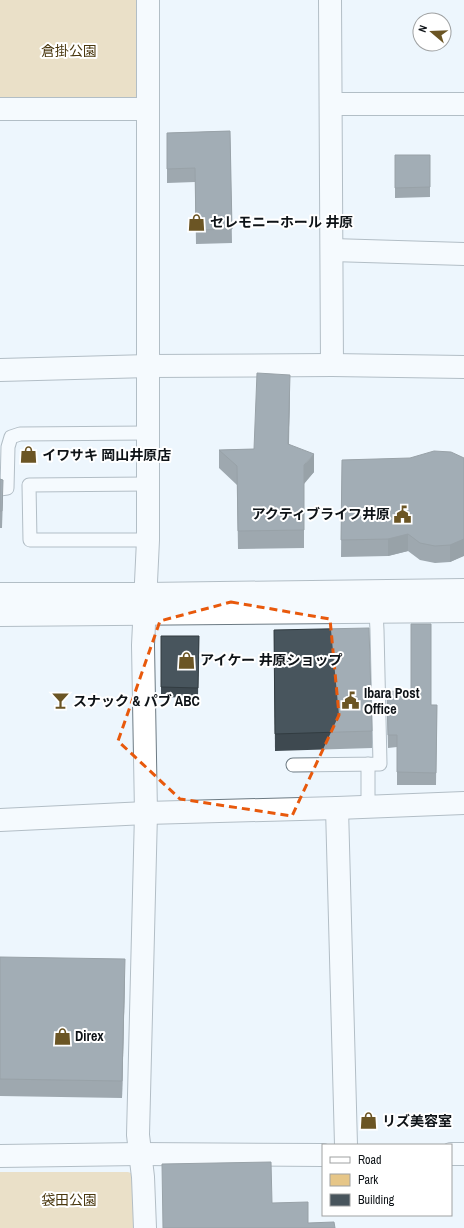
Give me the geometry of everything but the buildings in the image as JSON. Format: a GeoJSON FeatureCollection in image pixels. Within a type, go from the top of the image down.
{"type":"FeatureCollection","features":[{"type":"Feature","properties":{"kind":"street"},"geometry":{"type":"LineString","coordinates":[[145,1228],[143,1177],[138,1136],[146,813],[143,645],[148,540],[148,0]]}},
{"type":"Feature","properties":{"kind":"street"},"geometry":{"type":"LineString","coordinates":[[330,0],[332,365]]}},
{"type":"Feature","properties":{"kind":"street"},"geometry":{"type":"LineString","coordinates":[[331,104],[464,104]]}},
{"type":"Feature","properties":{"kind":"street"},"geometry":{"type":"LineString","coordinates":[[0,109],[148,109]]}},
{"type":"Feature","properties":{"kind":"street"},"geometry":{"type":"LineString","coordinates":[[332,250],[464,254]]}},
{"type":"Feature","properties":{"kind":"street"},"geometry":{"type":"LineString","coordinates":[[0,370],[149,366],[332,365],[464,367]]}},
{"type":"Feature","properties":{"kind":"street"},"geometry":{"type":"LineString","coordinates":[[0,615],[145,604],[464,590]]}},
{"type":"Feature","properties":{"kind":"street"},"geometry":{"type":"LineString","coordinates":[[0,594],[145,604],[376,612],[464,611]]}},
{"type":"Feature","properties":{"kind":"street"},"geometry":{"type":"LineString","coordinates":[[0,820],[146,813],[464,803]]}},
{"type":"Feature","properties":{"kind":"street"},"geometry":{"type":"LineString","coordinates":[[337,808],[346,1144]]}},
{"type":"Feature","properties":{"kind":"street"},"geometry":{"type":"LineString","coordinates":[[0,1156],[139,1154],[322,1155]]}},
{"type":"Feature","properties":{"kind":"street"},"geometry":{"type":"LineString","coordinates":[[452,1154],[464,1154]]}},
{"type":"Feature","properties":{"kind":"lane"},"geometry":{"type":"LineString","coordinates":[[4,488],[8,447],[11,437],[20,434],[148,433]]}},
{"type":"Feature","properties":{"kind":"lane"},"geometry":{"type":"LineString","coordinates":[[148,484],[29,485],[30,540],[148,540]]}},
{"type":"Feature","properties":{"kind":"lane"},"geometry":{"type":"LineString","coordinates":[[293,765],[380,764],[376,612]]}},
{"type":"Feature","properties":{"kind":"lane"},"geometry":{"type":"LineString","coordinates":[[368,764],[368,807]]}},
{"type":"Feature","properties":{"kind":"highlighted area"},"geometry":{"type":"Polygon","coordinates":[[[231,602],[330,619],[339,715],[292,816],[180,799],[118,741],[160,621],[231,602]]]}},
{"type":"Feature","properties":{"kind":"green space","name":"倉掛公園"},"geometry":{"type":"Polygon","coordinates":[[[0,0],[138,0],[138,96],[133,101],[0,101],[0,0]]]}},
{"type":"Feature","properties":{"kind":"green space","name":"袋田公園"},"geometry":{"type":"Polygon","coordinates":[[[0,1172],[128,1172],[134,1174],[138,1228],[0,1228],[0,1172]]]}},
{"type":"Feature","properties":{"kind":"place","name":"セレモニーホール 井原"},"geometry":{"type":"Point","coordinates":[197,222]}},
{"type":"Feature","properties":{"kind":"place","name":"イワサキ 岡山井原店"},"geometry":{"type":"Point","coordinates":[29,455]}},
{"type":"Feature","properties":{"kind":"place","name":"アクティブライフ井原"},"geometry":{"type":"Point","coordinates":[403,514]}},
{"type":"Feature","properties":{"kind":"place","name":"アイケー 井原ショップ"},"geometry":{"type":"Point","coordinates":[187,660]}},
{"type":"Feature","properties":{"kind":"place","name":"スナック & パブ ABC"},"geometry":{"type":"Point","coordinates":[60,701]}},
{"type":"Feature","properties":{"kind":"place","name":"Ibara Post Office"},"geometry":{"type":"Point","coordinates":[351,701]}},
{"type":"Feature","properties":{"kind":"place","name":"Direx"},"geometry":{"type":"Point","coordinates":[62,1036]}},
{"type":"Feature","properties":{"kind":"place","name":"リズ美容室"},"geometry":{"type":"Point","coordinates":[369,1121]}}]}
